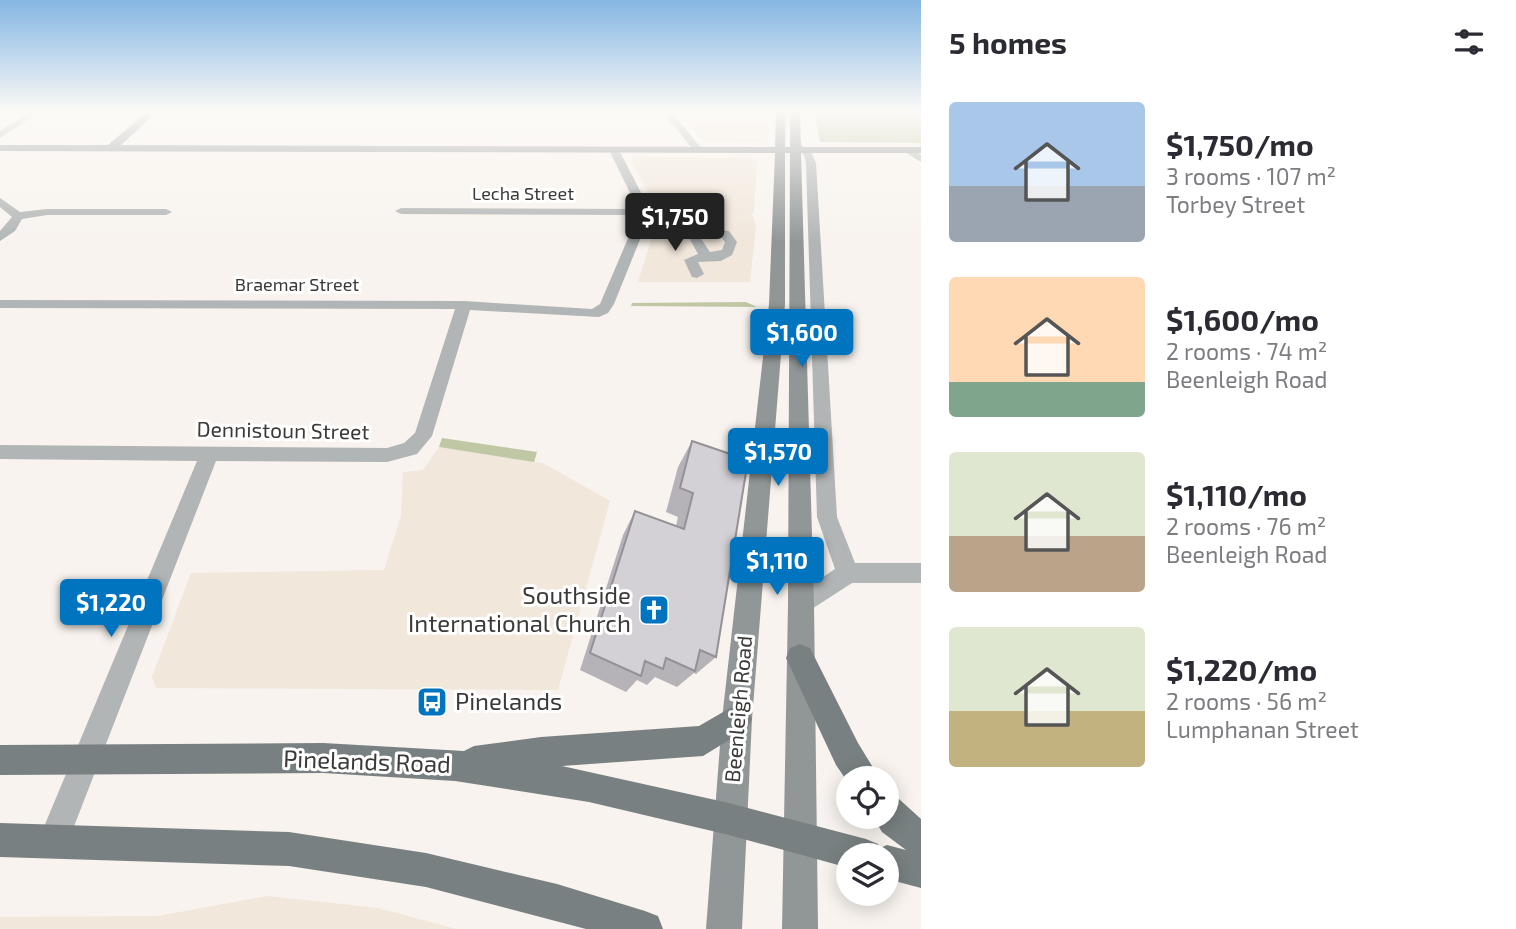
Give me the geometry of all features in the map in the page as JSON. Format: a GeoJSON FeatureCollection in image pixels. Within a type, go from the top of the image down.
{"type":"FeatureCollection","features":[{"type":"Feature","properties":{"kind":"main road"},"geometry":{"type":"LineString","coordinates":[[757,154],[765,157],[771,180]]}},
{"type":"Feature","properties":{"kind":"main road","name":"Beenleigh Road"},"geometry":{"type":"LineString","coordinates":[[724,929],[737,719],[778,304],[771,180],[790,154]]}},
{"type":"Feature","properties":{"kind":"main road","name":"Beenleigh Road"},"geometry":{"type":"LineString","coordinates":[[794,154],[801,605],[800,929]]}},
{"type":"Feature","properties":{"kind":"main road"},"geometry":{"type":"LineString","coordinates":[[800,658],[855,766]]}},
{"type":"Feature","properties":{"kind":"main road"},"geometry":{"type":"LineString","coordinates":[[455,765],[541,752],[703,741],[737,719]]}},
{"type":"Feature","properties":{"kind":"main road","name":"Pinelands Road"},"geometry":{"type":"LineString","coordinates":[[0,760],[323,758],[455,765],[589,786],[836,848]]}},
{"type":"Feature","properties":{"kind":"main road"},"geometry":{"type":"LineString","coordinates":[[899,824],[921,840]]}},
{"type":"Feature","properties":{"kind":"main road"},"geometry":{"type":"LineString","coordinates":[[0,840],[289,849],[426,870],[557,902],[645,929]]}},
{"type":"Feature","properties":{"kind":"main road"},"geometry":{"type":"LineString","coordinates":[[899,865],[921,871]]}},
{"type":"Feature","properties":{"kind":"main road"},"geometry":{"type":"LineString","coordinates":[[557,902],[591,929]]}},
{"type":"Feature","properties":{"kind":"street"},"geometry":{"type":"LineString","coordinates":[[594,314],[603,310],[607,304],[645,212],[616,154]]}},
{"type":"Feature","properties":{"kind":"street","name":"Beenleigh Road"},"geometry":{"type":"LineString","coordinates":[[808,154],[811,163],[827,517],[848,573]]}},
{"type":"Feature","properties":{"kind":"street"},"geometry":{"type":"LineString","coordinates":[[0,201],[18,216],[47,212],[166,212]]}},
{"type":"Feature","properties":{"kind":"street","name":"Lecha Street"},"geometry":{"type":"LineString","coordinates":[[401,211],[645,212]]}},
{"type":"Feature","properties":{"kind":"street"},"geometry":{"type":"LineString","coordinates":[[0,237],[11,228],[18,216]]}},
{"type":"Feature","properties":{"kind":"street"},"geometry":{"type":"LineString","coordinates":[[639,228],[722,233],[729,236],[731,242],[726,255],[690,260],[697,274]]}},
{"type":"Feature","properties":{"kind":"street"},"geometry":{"type":"LineString","coordinates":[[692,233],[706,256]]}},
{"type":"Feature","properties":{"kind":"street","name":"Braemar Street"},"geometry":{"type":"LineString","coordinates":[[0,304],[464,305],[594,314]]}},
{"type":"Feature","properties":{"kind":"street","name":"Dennistoun Street"},"geometry":{"type":"LineString","coordinates":[[0,452],[387,455],[410,449],[423,436],[464,305]]}},
{"type":"Feature","properties":{"kind":"street"},"geometry":{"type":"LineString","coordinates":[[53,841],[210,453]]}},
{"type":"Feature","properties":{"kind":"street"},"geometry":{"type":"LineString","coordinates":[[801,605],[848,573],[921,573]]}},
{"type":"Feature","properties":{"kind":"shaded area"},"geometry":{"type":"Polygon","coordinates":[[[633,157],[749,158],[757,161],[754,213],[751,213],[756,225],[750,282],[638,282],[659,214],[631,160],[633,157]]]}},
{"type":"Feature","properties":{"kind":"shaded area"},"geometry":{"type":"Polygon","coordinates":[[[439,447],[543,463],[610,501],[558,690],[156,688],[152,677],[191,573],[384,570],[401,516],[403,472],[423,470],[439,447]]]}},
{"type":"Feature","properties":{"kind":"shaded area"},"geometry":{"type":"Polygon","coordinates":[[[267,896],[378,908],[456,929],[0,929],[0,917],[158,916],[267,896]]]}},
{"type":"Feature","properties":{"kind":"green space"},"geometry":{"type":"Polygon","coordinates":[[[746,302],[757,307],[631,306],[632,303],[746,302]]]}},
{"type":"Feature","properties":{"kind":"green space"},"geometry":{"type":"Polygon","coordinates":[[[442,438],[537,452],[534,462],[439,447],[442,438]]]}},
{"type":"Feature","properties":{"kind":"building","name":"Southside International Church"},"geometry":{"type":"Polygon","coordinates":[[[692,441],[748,460],[716,657],[700,650],[695,671],[666,658],[663,669],[645,661],[641,676],[590,653],[635,511],[684,529],[693,493],[680,488],[692,441]]]}},
{"type":"Feature","properties":{"kind":"place","name":"Southside International Church"},"geometry":{"type":"Point","coordinates":[654,610]}},
{"type":"Feature","properties":{"kind":"place","name":"Pinelands"},"geometry":{"type":"Point","coordinates":[432,702]}}]}
